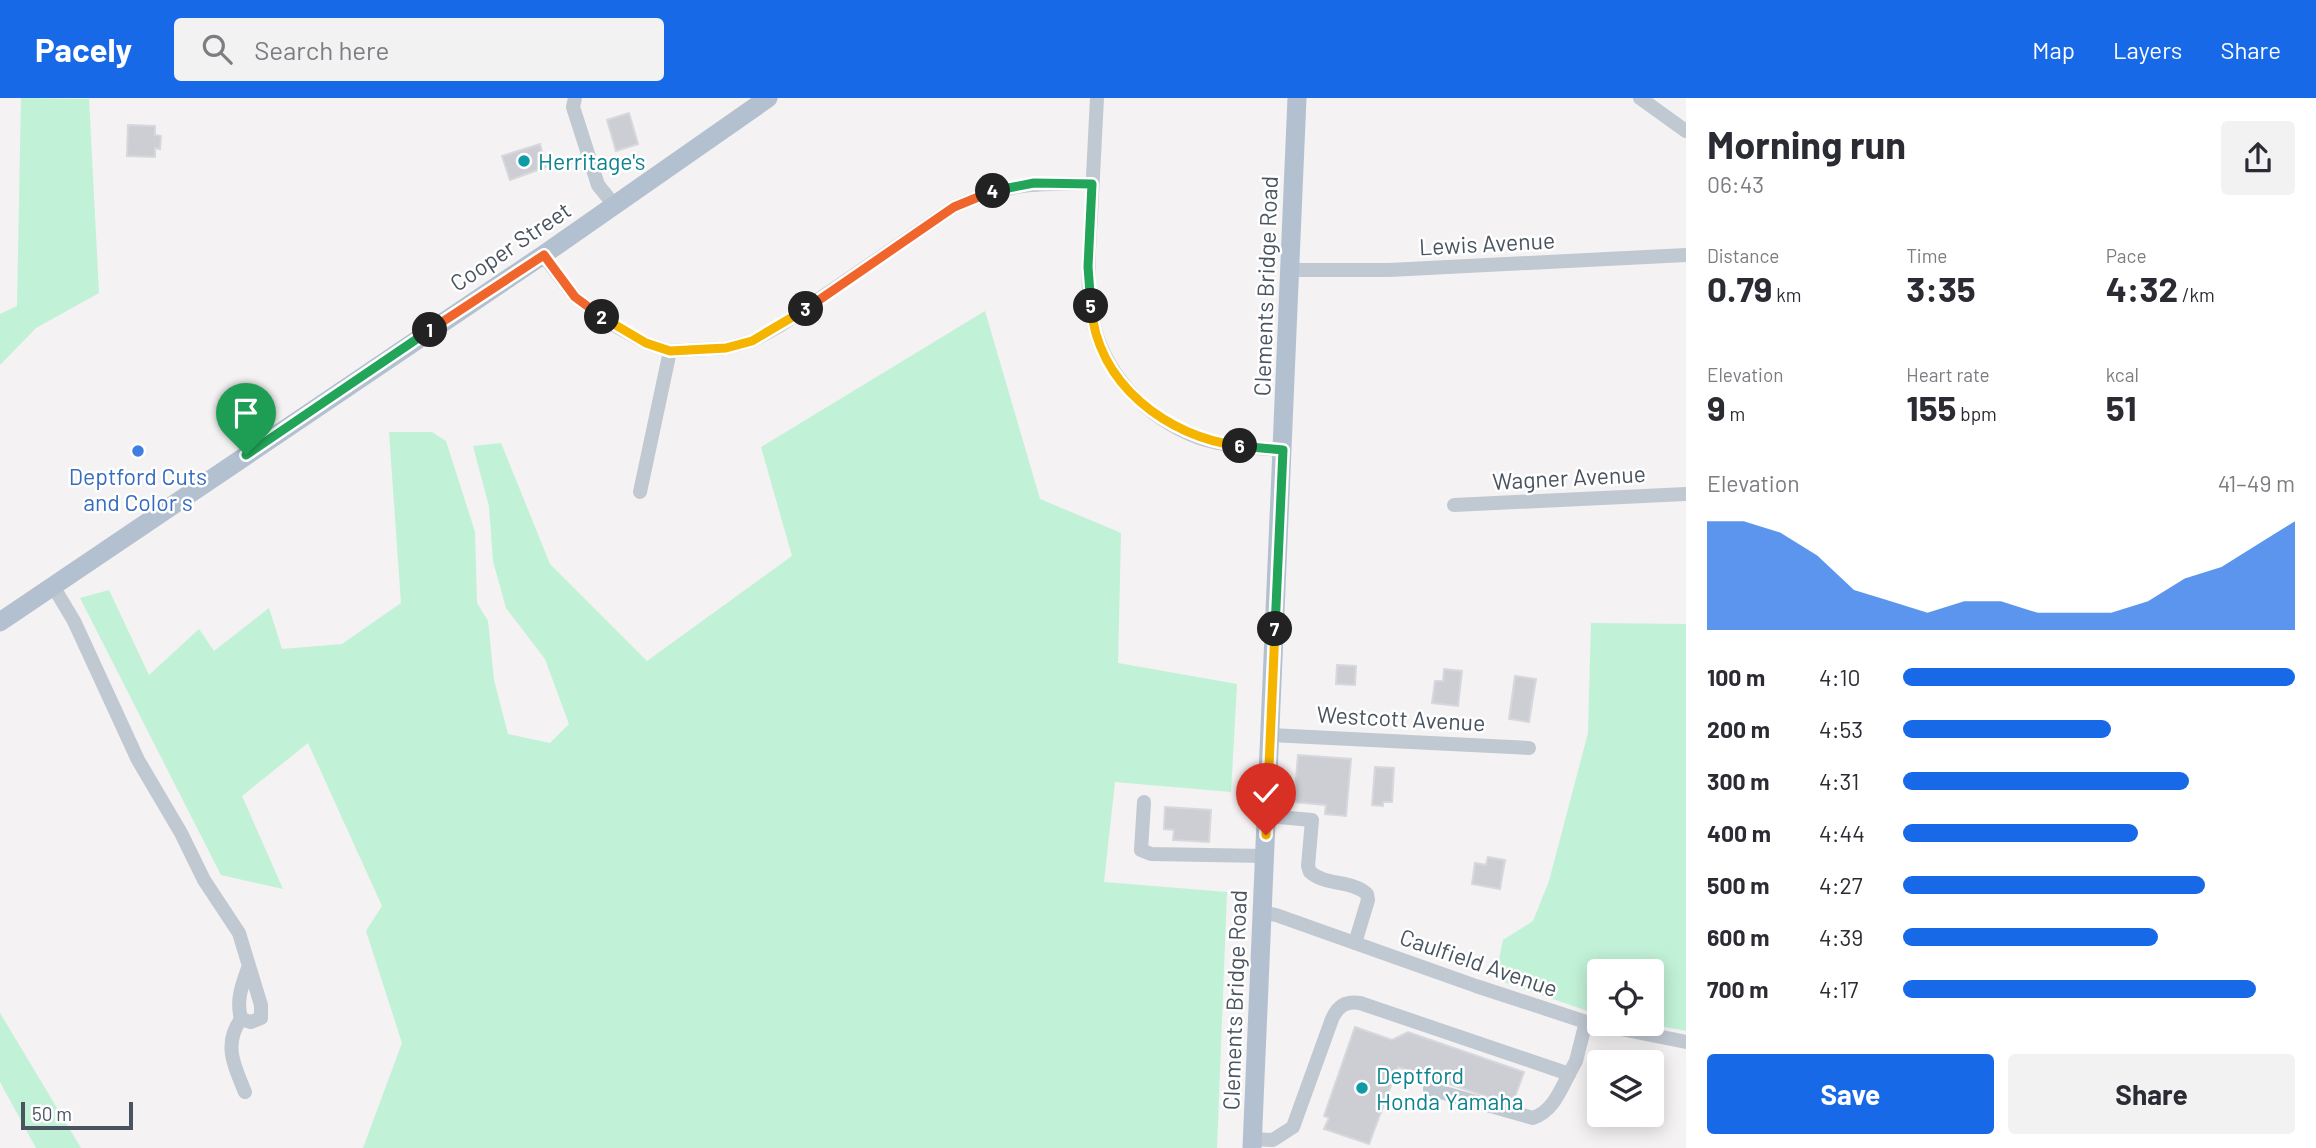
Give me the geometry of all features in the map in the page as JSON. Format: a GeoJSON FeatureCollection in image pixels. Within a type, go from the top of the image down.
{"type":"FeatureCollection","features":[{"type":"Feature","properties":{"kind":"main road","name":"Cooper Street"},"geometry":{"type":"LineString","coordinates":[[0,622],[544,255],[768,98]]}},
{"type":"Feature","properties":{"kind":"main road","name":"Clements Bridge Road"},"geometry":{"type":"LineString","coordinates":[[1252,1144],[1297,98]]}},
{"type":"Feature","properties":{"kind":"street"},"geometry":{"type":"LineString","coordinates":[[575,98],[573,107],[598,185],[615,205]]}},
{"type":"Feature","properties":{"kind":"street"},"geometry":{"type":"LineString","coordinates":[[1097,98],[1088,267],[1092,315],[1108,363],[1128,390],[1149,411],[1174,426],[1200,438],[1221,443],[1283,450]]}},
{"type":"Feature","properties":{"kind":"street"},"geometry":{"type":"LineString","coordinates":[[1640,98],[1686,131]]}},
{"type":"Feature","properties":{"kind":"street"},"geometry":{"type":"LineString","coordinates":[[544,255],[575,297],[610,323],[646,343],[670,351],[726,348],[752,341],[781,326],[954,207],[1001,188],[1034,183],[1092,184]]}},
{"type":"Feature","properties":{"kind":"street","name":"Lewis Avenue"},"geometry":{"type":"LineString","coordinates":[[1291,270],[1389,270],[1686,255]]}},
{"type":"Feature","properties":{"kind":"street"},"geometry":{"type":"LineString","coordinates":[[640,492],[670,351]]}},
{"type":"Feature","properties":{"kind":"street","name":"Wagner Avenue"},"geometry":{"type":"LineString","coordinates":[[1454,505],[1686,494]]}},
{"type":"Feature","properties":{"kind":"street"},"geometry":{"type":"LineString","coordinates":[[52,586],[74,621],[138,760],[181,833],[204,880],[239,933],[261,1005],[261,1018],[251,1022],[241,1019]]}},
{"type":"Feature","properties":{"kind":"street","name":"Westcott Avenue"},"geometry":{"type":"LineString","coordinates":[[1270,735],[1530,748]]}},
{"type":"Feature","properties":{"kind":"street"},"geometry":{"type":"LineString","coordinates":[[1144,802],[1140,849],[1151,854],[1265,856]]}},
{"type":"Feature","properties":{"kind":"street"},"geometry":{"type":"LineString","coordinates":[[1266,816],[1312,820],[1308,866],[1310,873],[1329,882],[1361,889],[1367,894],[1368,900],[1355,943]]}},
{"type":"Feature","properties":{"kind":"street","name":"Caulfield Avenue"},"geometry":{"type":"LineString","coordinates":[[1261,912],[1586,1022],[1686,1042]]}},
{"type":"Feature","properties":{"kind":"street"},"geometry":{"type":"LineString","coordinates":[[245,1092],[230,1051],[234,1029],[241,1019],[238,1007],[240,990],[248,968]]}},
{"type":"Feature","properties":{"kind":"street"},"geometry":{"type":"LineString","coordinates":[[1252,1144],[1273,1140],[1293,1127],[1336,1009],[1343,1003],[1352,1002],[1569,1074]]}},
{"type":"Feature","properties":{"kind":"street"},"geometry":{"type":"LineString","coordinates":[[1430,1089],[1533,1118],[1544,1115],[1576,1061],[1586,1022]]}},
{"type":"Feature","properties":{"kind":"green space"},"geometry":{"type":"Polygon","coordinates":[[[21,98],[89,99],[99,293],[36,328],[0,365],[0,314],[17,306],[21,98]]]}},
{"type":"Feature","properties":{"kind":"green space"},"geometry":{"type":"Polygon","coordinates":[[[985,311],[1040,499],[1121,533],[1118,663],[1237,684],[1231,792],[1115,782],[1104,882],[1227,892],[1217,1148],[363,1148],[402,1043],[366,931],[382,906],[308,743],[242,796],[283,889],[221,875],[80,598],[109,590],[149,675],[199,629],[214,651],[269,608],[282,649],[342,644],[401,603],[389,432],[432,432],[446,441],[475,532],[477,603],[488,621],[494,680],[508,734],[550,743],[569,724],[545,659],[506,608],[493,561],[489,506],[473,446],[501,443],[550,564],[647,661],[792,556],[761,447],[985,311]]]}},
{"type":"Feature","properties":{"kind":"green space"},"geometry":{"type":"Polygon","coordinates":[[[1591,623],[1686,624],[1686,1031],[1664,1027],[1664,959],[1587,959],[1587,1011],[1495,979],[1503,940],[1533,921],[1549,881],[1588,733],[1591,623]]]}},
{"type":"Feature","properties":{"kind":"green space"},"geometry":{"type":"Polygon","coordinates":[[[0,1013],[81,1148],[36,1148],[0,1082],[0,1013]]]}},
{"type":"Feature","properties":{"kind":"building"},"geometry":{"type":"Polygon","coordinates":[[[629,113],[638,144],[616,151],[607,120],[629,113]]]}},
{"type":"Feature","properties":{"kind":"building"},"geometry":{"type":"Polygon","coordinates":[[[128,125],[155,126],[155,135],[161,136],[160,149],[155,148],[155,157],[127,156],[128,125]]]}},
{"type":"Feature","properties":{"kind":"building","name":"Herritage's"},"geometry":{"type":"Polygon","coordinates":[[[540,144],[546,167],[510,180],[502,156],[540,144]]]}},
{"type":"Feature","properties":{"kind":"building"},"geometry":{"type":"Polygon","coordinates":[[[1337,665],[1356,666],[1355,685],[1336,684],[1337,665]]]}},
{"type":"Feature","properties":{"kind":"building"},"geometry":{"type":"Polygon","coordinates":[[[1444,669],[1462,671],[1458,706],[1432,703],[1435,681],[1443,681],[1444,669]]]}},
{"type":"Feature","properties":{"kind":"building"},"geometry":{"type":"Polygon","coordinates":[[[1515,676],[1536,679],[1529,722],[1509,719],[1515,676]]]}},
{"type":"Feature","properties":{"kind":"building"},"geometry":{"type":"Polygon","coordinates":[[[1298,755],[1351,759],[1346,816],[1325,814],[1326,805],[1294,802],[1298,755]]]}},
{"type":"Feature","properties":{"kind":"building"},"geometry":{"type":"Polygon","coordinates":[[[1375,767],[1394,768],[1392,802],[1383,802],[1383,806],[1372,805],[1375,767]]]}},
{"type":"Feature","properties":{"kind":"building"},"geometry":{"type":"Polygon","coordinates":[[[1165,807],[1211,810],[1209,842],[1173,840],[1174,830],[1164,829],[1165,807]]]}},
{"type":"Feature","properties":{"kind":"building"},"geometry":{"type":"Polygon","coordinates":[[[1488,857],[1505,860],[1500,889],[1472,884],[1475,863],[1486,865],[1488,857]]]}},
{"type":"Feature","properties":{"kind":"building","name":"Deptford Honda Yamaha"},"geometry":{"type":"Polygon","coordinates":[[[1355,1027],[1392,1040],[1408,1032],[1524,1072],[1512,1105],[1398,1067],[1369,1144],[1324,1129],[1329,1118],[1324,1116],[1355,1027]]]}},
{"type":"Feature","properties":{"kind":"place","name":"Herritage's"},"geometry":{"type":"Point","coordinates":[524,161]}},
{"type":"Feature","properties":{"kind":"place","name":"Deptford Cuts and Color s"},"geometry":{"type":"Point","coordinates":[138,451]}},
{"type":"Feature","properties":{"kind":"place","name":"Deptford Honda Yamaha"},"geometry":{"type":"Point","coordinates":[1362,1088]}},
{"type":"Feature","properties":{"kind":"route"},"geometry":{"type":"LineString","coordinates":[[246,455],[544,255],[575,297],[610,323],[646,343],[670,351],[726,348],[752,341],[781,326],[954,207],[1001,188],[1034,183],[1092,184],[1088,267],[1092,315],[1108,363],[1128,390],[1149,411],[1174,426],[1200,438],[1221,443],[1283,450],[1266,835]]}}]}
